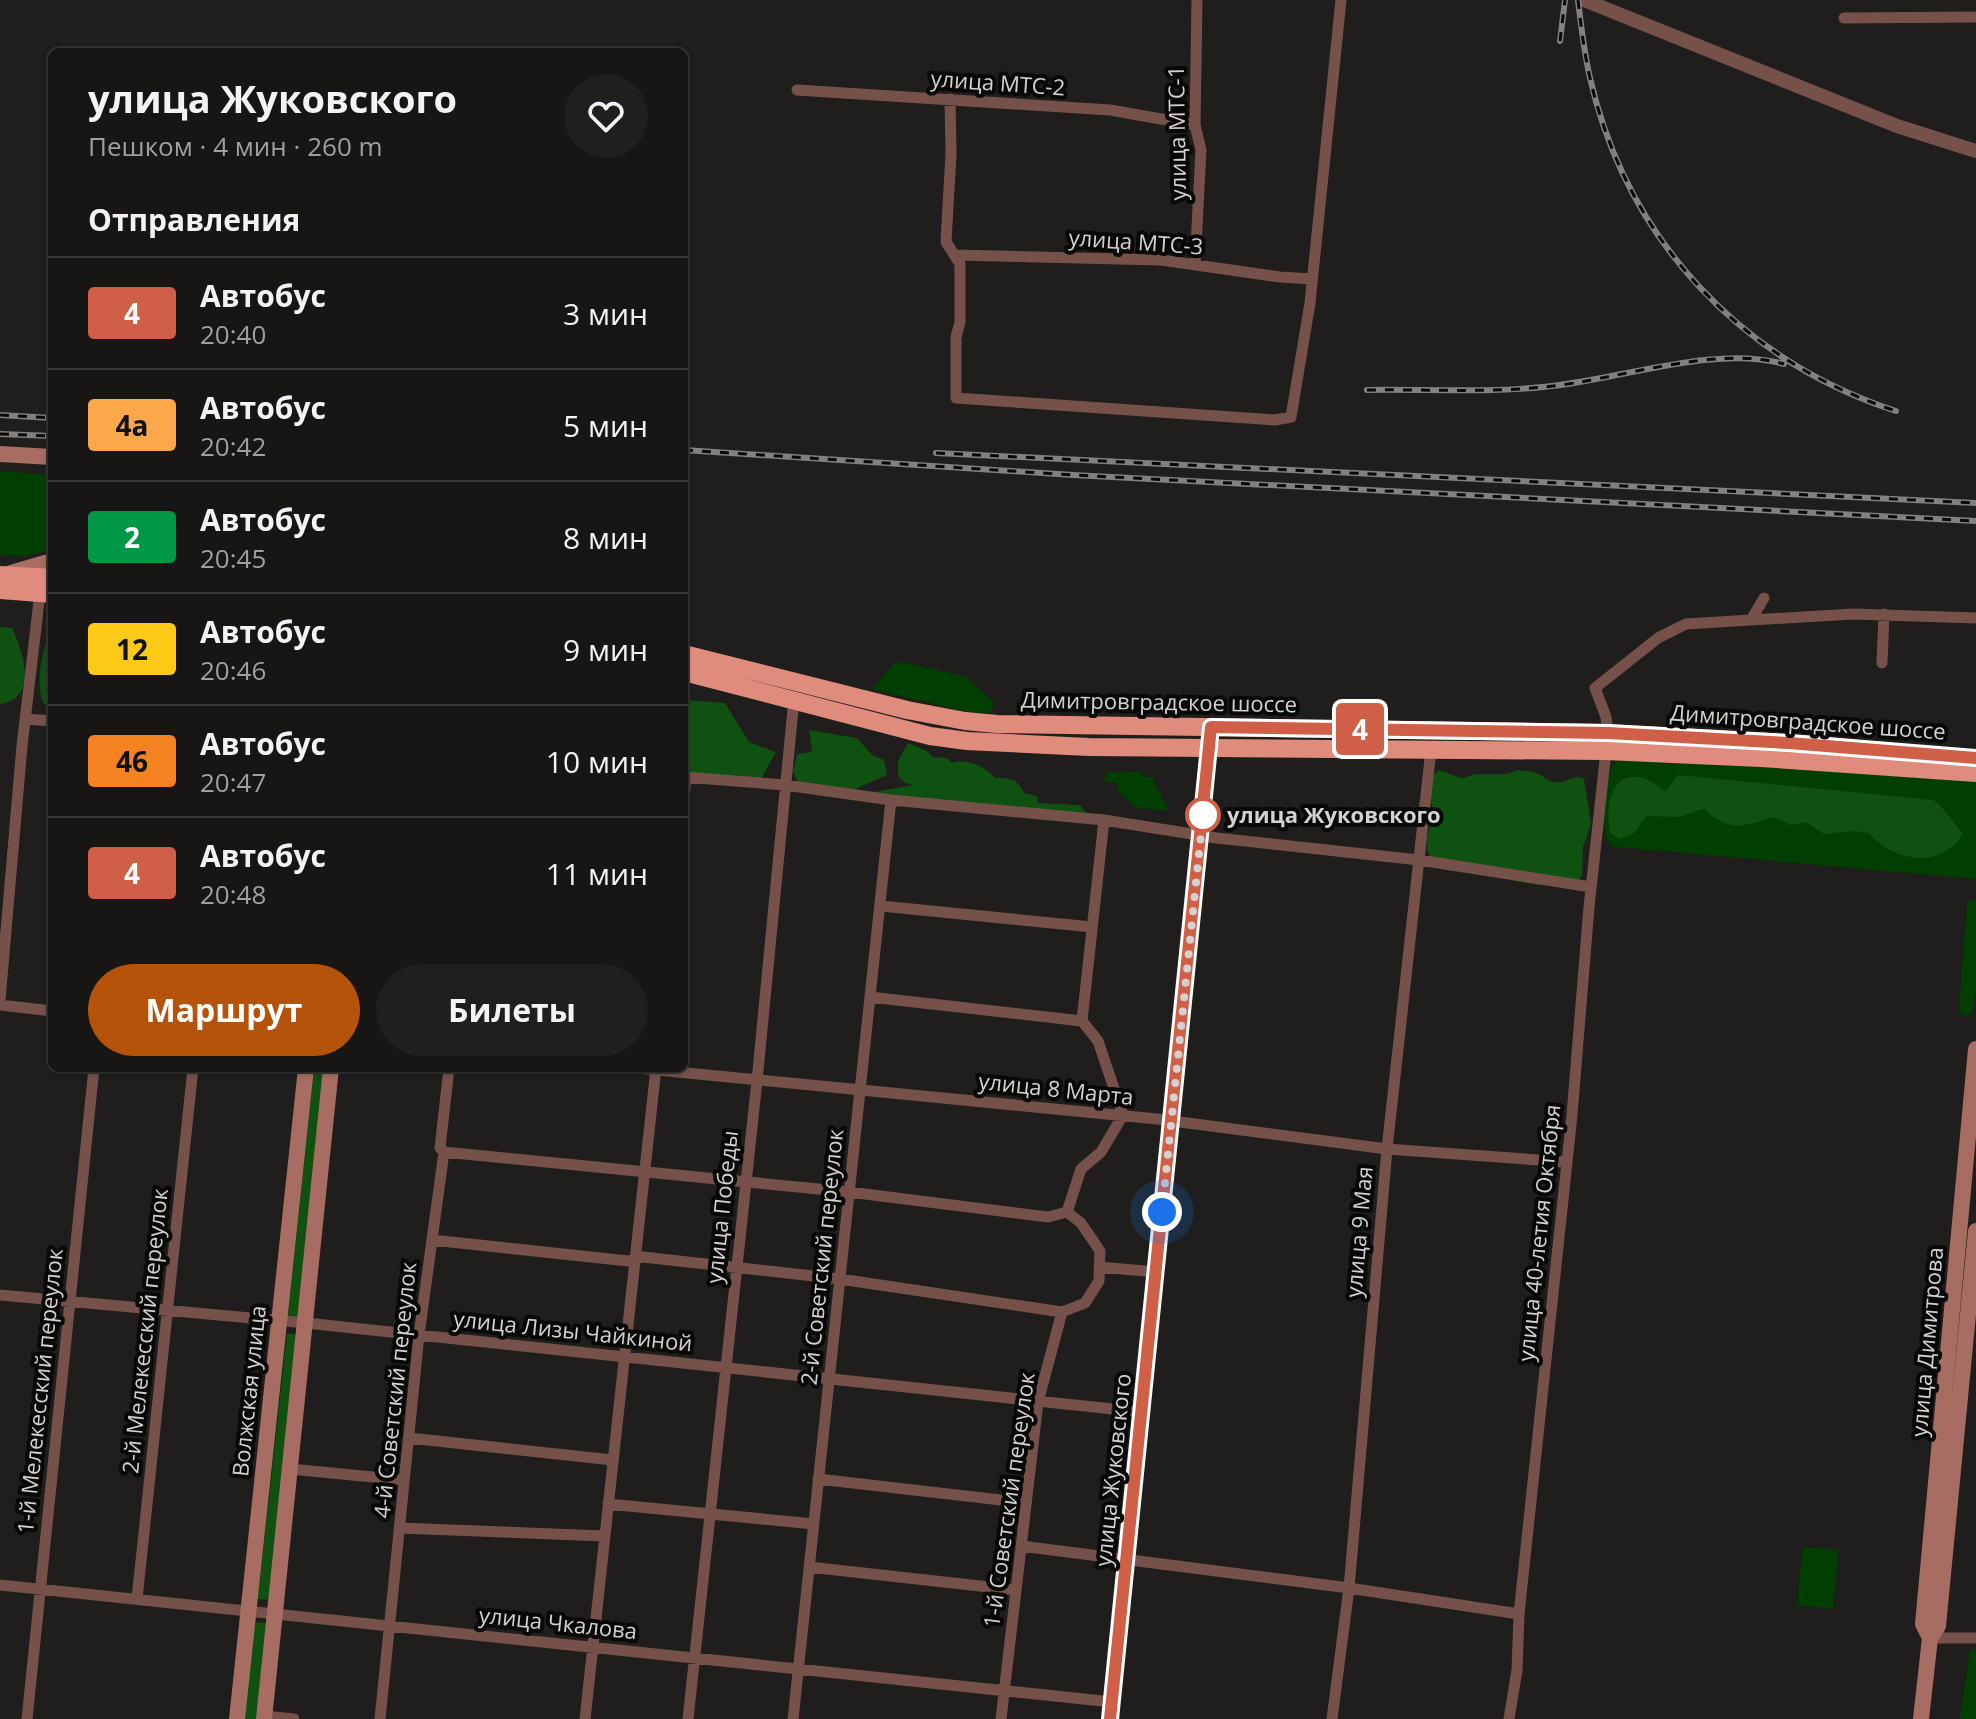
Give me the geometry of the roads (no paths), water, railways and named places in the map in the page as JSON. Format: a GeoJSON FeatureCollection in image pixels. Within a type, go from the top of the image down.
{"type":"FeatureCollection","features":[{"type":"Feature","properties":{"kind":"highway"},"geometry":{"type":"LineString","coordinates":[[1,580],[42,587]]}},
{"type":"Feature","properties":{"kind":"highway","name":"Димитровградское шоссе"},"geometry":{"type":"LineString","coordinates":[[688,655],[907,710],[965,721],[1034,725],[1607,734],[1789,743],[1976,759]]}},
{"type":"Feature","properties":{"kind":"highway","name":"Димитровградское шоссе"},"geometry":{"type":"LineString","coordinates":[[688,673],[950,739],[1026,746],[1431,750],[1607,734],[1761,758],[1976,773]]}},
{"type":"Feature","properties":{"kind":"highway"},"geometry":{"type":"LineString","coordinates":[[1209,748],[1211,727]]}},
{"type":"Feature","properties":{"kind":"main road"},"geometry":{"type":"LineString","coordinates":[[0,454],[48,457]]}},
{"type":"Feature","properties":{"kind":"main road"},"geometry":{"type":"LineString","coordinates":[[20,455],[48,465]]}},
{"type":"Feature","properties":{"kind":"main road"},"geometry":{"type":"LineString","coordinates":[[1,580],[48,562]]}},
{"type":"Feature","properties":{"kind":"main road"},"geometry":{"type":"LineString","coordinates":[[0,596],[42,587]]}},
{"type":"Feature","properties":{"kind":"main road","name":"улица Димитрова"},"geometry":{"type":"LineString","coordinates":[[1921,1719],[1930,1638],[1938,1626],[1976,1049]]}},
{"type":"Feature","properties":{"kind":"main road","name":"Волжская улица"},"geometry":{"type":"LineString","coordinates":[[237,1719],[306,1072]]}},
{"type":"Feature","properties":{"kind":"main road"},"geometry":{"type":"LineString","coordinates":[[265,1717],[331,1072]]}},
{"type":"Feature","properties":{"kind":"main road","name":"улица Димитрова"},"geometry":{"type":"LineString","coordinates":[[1959,1324],[1976,1231]]}},
{"type":"Feature","properties":{"kind":"street","name":"улица МТС-1"},"geometry":{"type":"LineString","coordinates":[[1195,265],[1201,150],[1195,125],[1197,0]]}},
{"type":"Feature","properties":{"kind":"street"},"geometry":{"type":"LineString","coordinates":[[950,99],[951,154],[946,242],[960,264],[956,398],[1275,420],[1291,417],[1312,279],[1341,0]]}},
{"type":"Feature","properties":{"kind":"street"},"geometry":{"type":"LineString","coordinates":[[1584,0],[1897,126],[1976,151]]}},
{"type":"Feature","properties":{"kind":"street"},"geometry":{"type":"LineString","coordinates":[[1844,18],[1976,17]]}},
{"type":"Feature","properties":{"kind":"street","name":"улица МТС-2"},"geometry":{"type":"LineString","coordinates":[[797,90],[1110,110],[1195,125]]}},
{"type":"Feature","properties":{"kind":"street","name":"улица МТС-3"},"geometry":{"type":"LineString","coordinates":[[956,255],[1161,260],[1312,279]]}},
{"type":"Feature","properties":{"kind":"street"},"geometry":{"type":"LineString","coordinates":[[42,587],[22,746],[0,1003],[48,1010]]}},
{"type":"Feature","properties":{"kind":"street"},"geometry":{"type":"LineString","coordinates":[[1751,620],[1764,598]]}},
{"type":"Feature","properties":{"kind":"street"},"geometry":{"type":"LineString","coordinates":[[1751,620],[1884,614],[1976,618]]}},
{"type":"Feature","properties":{"kind":"street"},"geometry":{"type":"LineString","coordinates":[[1882,663],[1884,614]]}},
{"type":"Feature","properties":{"kind":"street","name":"улица 40-летия Октября"},"geometry":{"type":"LineString","coordinates":[[1509,1719],[1517,1670],[1519,1614],[1607,734],[1595,688],[1658,638],[1686,624],[1751,620]]}},
{"type":"Feature","properties":{"kind":"street","name":"улица Победы"},"geometry":{"type":"LineString","coordinates":[[688,1719],[757,1081],[794,699]]}},
{"type":"Feature","properties":{"kind":"street"},"geometry":{"type":"LineString","coordinates":[[26,719],[48,721]]}},
{"type":"Feature","properties":{"kind":"street","name":"улица Жуковского"},"geometry":{"type":"LineString","coordinates":[[1110,1719],[1209,748]]}},
{"type":"Feature","properties":{"kind":"street","name":"улица 9 Мая"},"geometry":{"type":"LineString","coordinates":[[1332,1719],[1349,1588],[1387,1149],[1431,750]]}},
{"type":"Feature","properties":{"kind":"street"},"geometry":{"type":"LineString","coordinates":[[688,777],[1104,820],[1200,836],[1419,860],[1591,887]]}},
{"type":"Feature","properties":{"kind":"street","name":"2-й Советский переулок"},"geometry":{"type":"LineString","coordinates":[[793,1719],[891,800]]}},
{"type":"Feature","properties":{"kind":"street"},"geometry":{"type":"LineString","coordinates":[[1067,1212],[1081,1169],[1101,1152],[1123,1115],[1098,1041],[1082,1021],[1104,820]]}},
{"type":"Feature","properties":{"kind":"street"},"geometry":{"type":"LineString","coordinates":[[881,906],[1092,927]]}},
{"type":"Feature","properties":{"kind":"street"},"geometry":{"type":"LineString","coordinates":[[870,997],[1082,1021]]}},
{"type":"Feature","properties":{"kind":"street","name":"1-й Мелекесский переулок"},"geometry":{"type":"LineString","coordinates":[[27,1719],[94,1072]]}},
{"type":"Feature","properties":{"kind":"street","name":"2-й Мелекесский переулок"},"geometry":{"type":"LineString","coordinates":[[137,1599],[193,1072]]}},
{"type":"Feature","properties":{"kind":"street","name":"4-й Советский переулок"},"geometry":{"type":"LineString","coordinates":[[380,1719],[419,1335],[444,1152],[440,1148],[449,1072]]}},
{"type":"Feature","properties":{"kind":"street"},"geometry":{"type":"LineString","coordinates":[[585,1719],[656,1072]]}},
{"type":"Feature","properties":{"kind":"street","name":"улица 8 Марта"},"geometry":{"type":"LineString","coordinates":[[681,1072],[1123,1115],[1387,1149],[1566,1162]]}},
{"type":"Feature","properties":{"kind":"street"},"geometry":{"type":"LineString","coordinates":[[444,1152],[849,1192],[1048,1217],[1067,1212]]}},
{"type":"Feature","properties":{"kind":"street"},"geometry":{"type":"LineString","coordinates":[[432,1240],[636,1260],[643,1257],[840,1279],[1062,1312],[1085,1303],[1099,1281],[1100,1251],[1081,1223],[1067,1212]]}},
{"type":"Feature","properties":{"kind":"street"},"geometry":{"type":"LineString","coordinates":[[1099,1267],[1156,1272]]}},
{"type":"Feature","properties":{"kind":"street","name":"улица Лизы Чайкиной"},"geometry":{"type":"LineString","coordinates":[[0,1295],[278,1320],[1141,1412]]}},
{"type":"Feature","properties":{"kind":"street","name":"1-й Советский переулок"},"geometry":{"type":"LineString","coordinates":[[1001,1719],[1038,1402],[1062,1312]]}},
{"type":"Feature","properties":{"kind":"street"},"geometry":{"type":"LineString","coordinates":[[409,1438],[613,1460]]}},
{"type":"Feature","properties":{"kind":"street"},"geometry":{"type":"LineString","coordinates":[[290,1469],[404,1480]]}},
{"type":"Feature","properties":{"kind":"street"},"geometry":{"type":"LineString","coordinates":[[818,1479],[1026,1503]]}},
{"type":"Feature","properties":{"kind":"street"},"geometry":{"type":"LineString","coordinates":[[608,1504],[814,1524]]}},
{"type":"Feature","properties":{"kind":"street"},"geometry":{"type":"LineString","coordinates":[[400,1528],[605,1536]]}},
{"type":"Feature","properties":{"kind":"street"},"geometry":{"type":"LineString","coordinates":[[1021,1546],[1349,1588],[1519,1614]]}},
{"type":"Feature","properties":{"kind":"street"},"geometry":{"type":"LineString","coordinates":[[809,1567],[1016,1590]]}},
{"type":"Feature","properties":{"kind":"street","name":"улица Чкалова"},"geometry":{"type":"LineString","coordinates":[[0,1585],[1112,1702]]}},
{"type":"Feature","properties":{"kind":"street"},"geometry":{"type":"LineString","coordinates":[[1930,1638],[1976,1638]]}},
{"type":"Feature","properties":{"kind":"street"},"geometry":{"type":"LineString","coordinates":[[265,1717],[294,1719]]}},
{"type":"Feature","properties":{"kind":"railway"},"geometry":{"type":"LineString","coordinates":[[1560,41],[1565,0]]}},
{"type":"Feature","properties":{"kind":"railway"},"geometry":{"type":"LineString","coordinates":[[1578,0],[1590,78],[1607,136],[1631,191],[1662,241],[1698,286],[1740,326],[1788,360],[1840,389],[1896,411]]}},
{"type":"Feature","properties":{"kind":"railway"},"geometry":{"type":"LineString","coordinates":[[1367,390],[1521,389],[1727,358],[1784,364]]}},
{"type":"Feature","properties":{"kind":"railway"},"geometry":{"type":"LineString","coordinates":[[0,415],[48,418]]}},
{"type":"Feature","properties":{"kind":"railway"},"geometry":{"type":"LineString","coordinates":[[0,434],[48,436]]}},
{"type":"Feature","properties":{"kind":"railway"},"geometry":{"type":"LineString","coordinates":[[688,450],[1073,475],[1976,521]]}},
{"type":"Feature","properties":{"kind":"railway"},"geometry":{"type":"LineString","coordinates":[[936,453],[1976,503]]}},
{"type":"Feature","properties":{"kind":"place","name":"улица Жуковского"},"geometry":{"type":"Point","coordinates":[1203,815]}}]}
